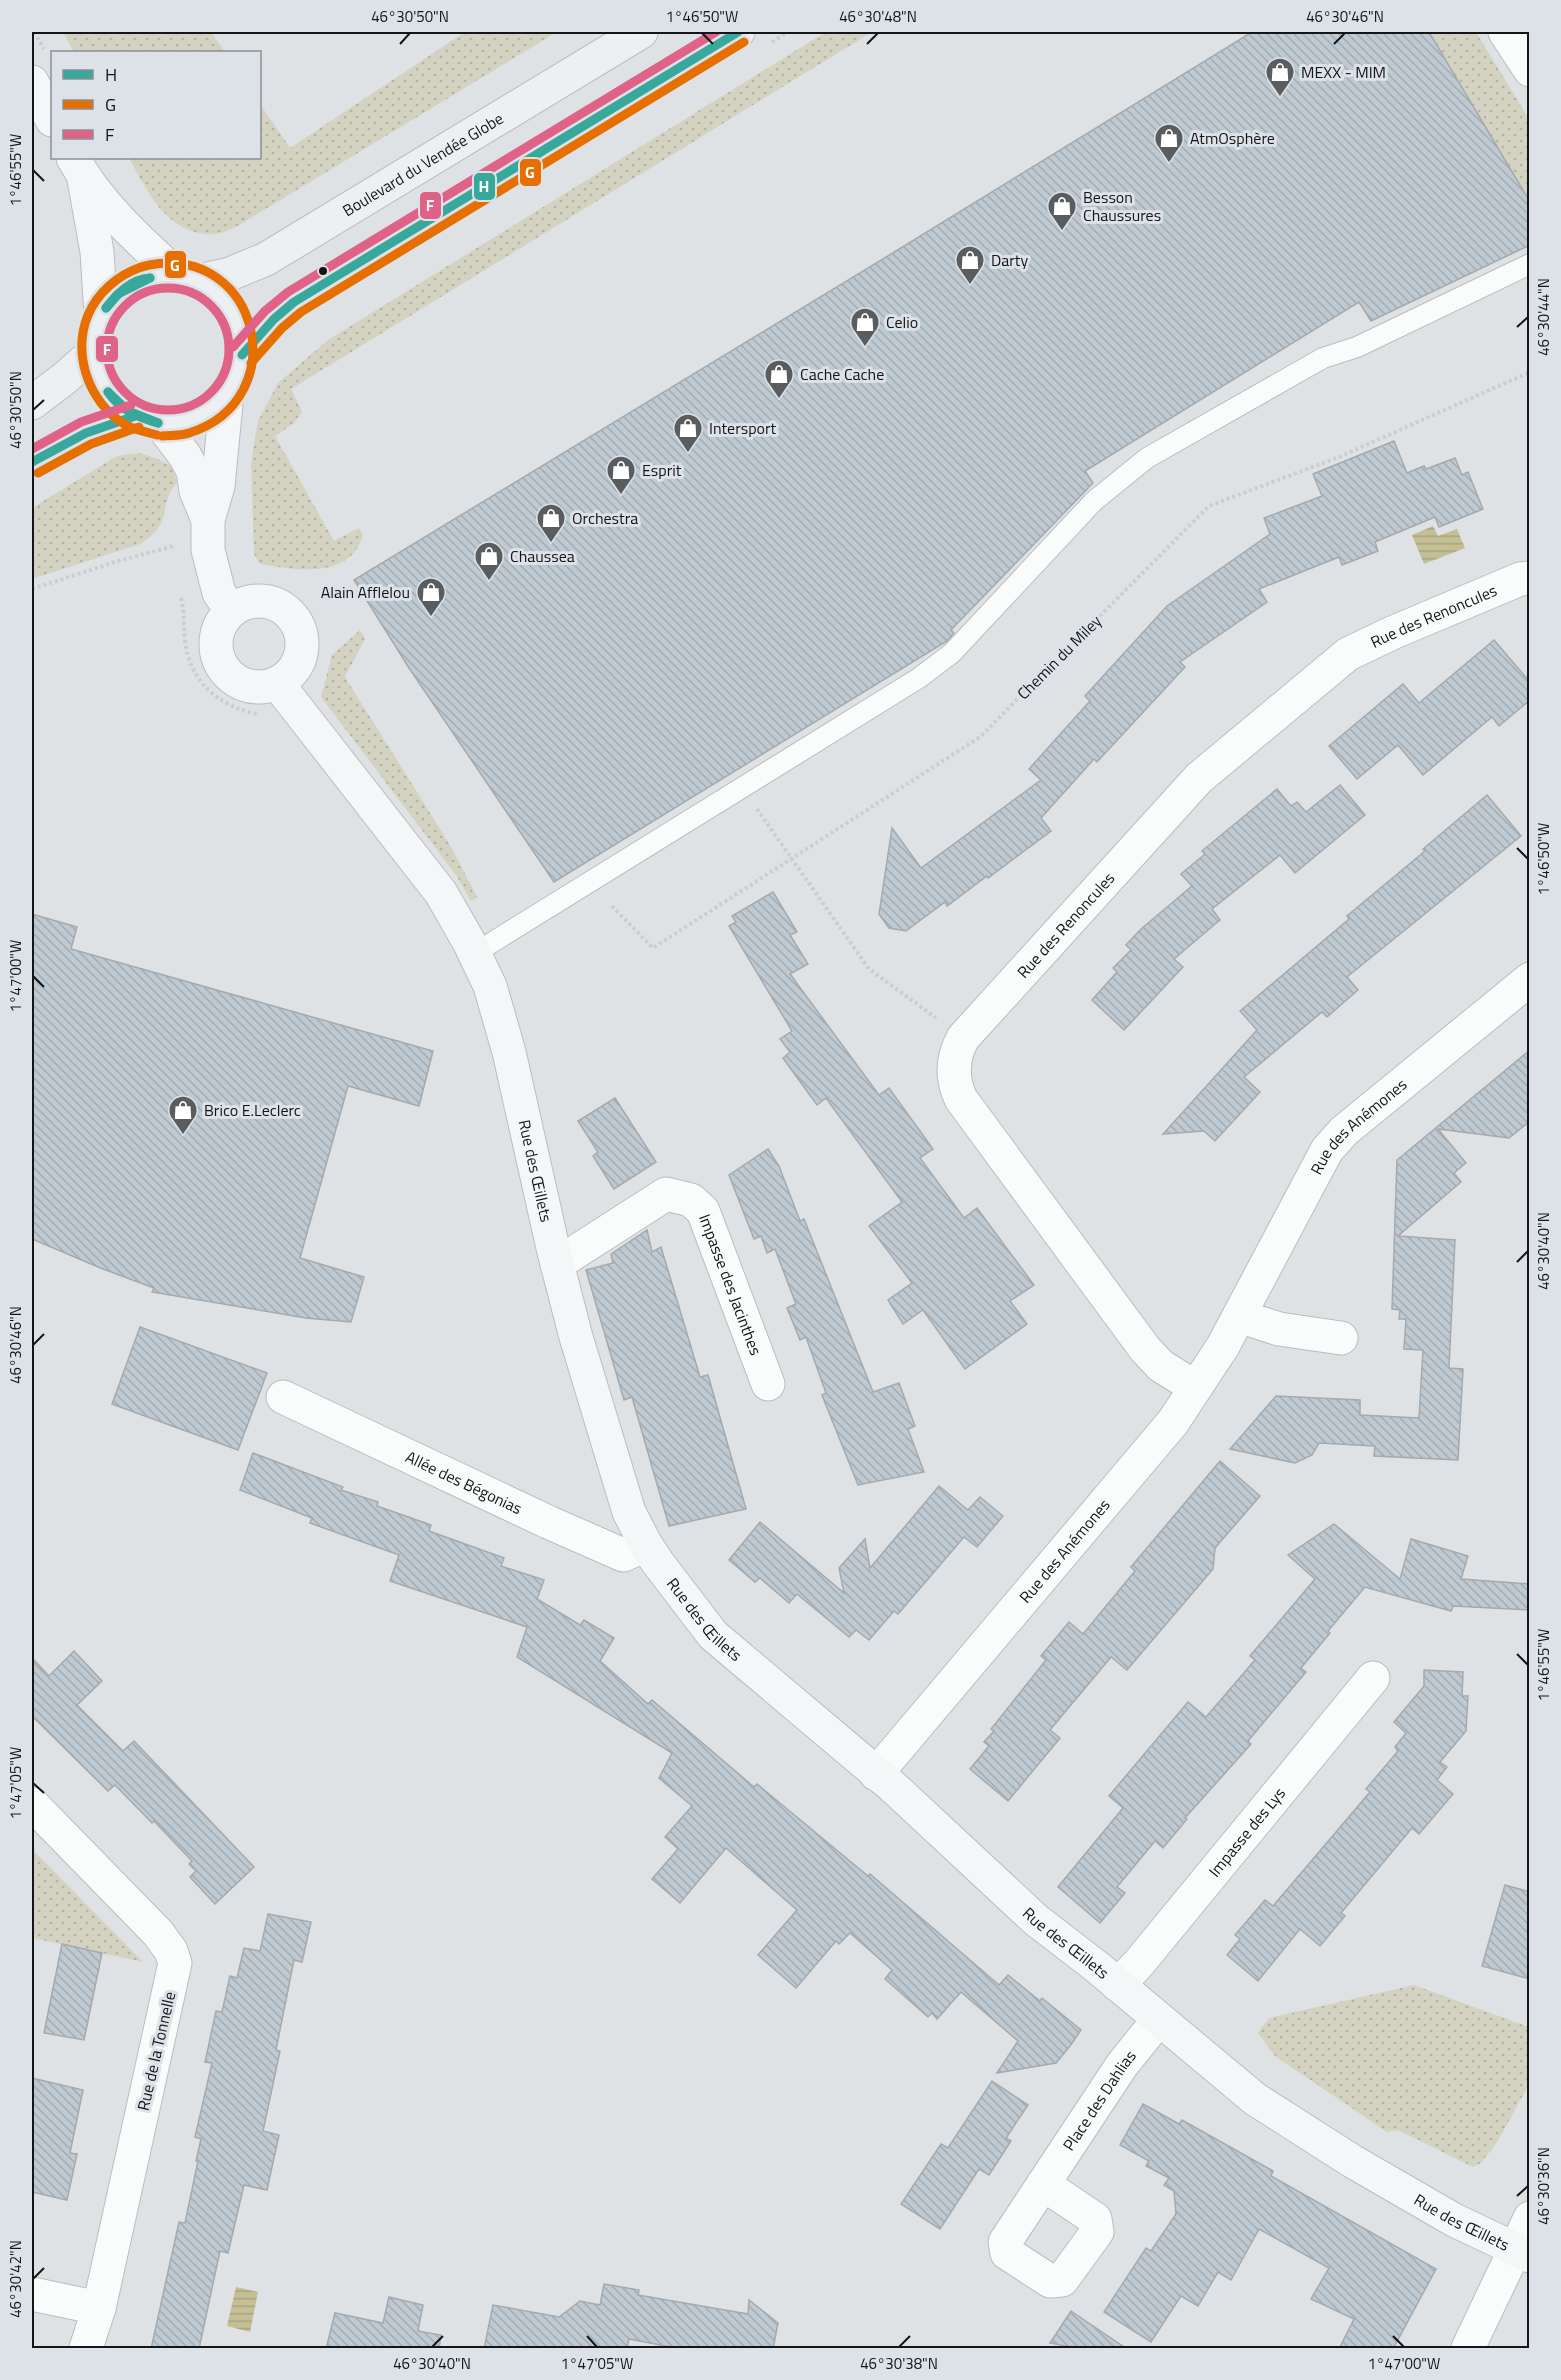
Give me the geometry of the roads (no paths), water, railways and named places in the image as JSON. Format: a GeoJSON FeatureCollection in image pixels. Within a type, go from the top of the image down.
{"type":"FeatureCollection","features":[{"type":"Feature","properties":{"kind":"main road","name":"Boulevard du Vendée Globe"},"geometry":{"type":"LineString","coordinates":[[187,278],[230,274],[266,259],[641,32]]}},
{"type":"Feature","properties":{"kind":"main road"},"geometry":{"type":"LineString","coordinates":[[242,355],[274,319],[294,302],[738,32]]}},
{"type":"Feature","properties":{"kind":"main road"},"geometry":{"type":"LineString","coordinates":[[32,462],[86,433],[148,420],[179,423],[198,417],[214,408],[227,393],[237,376],[242,355],[240,332],[232,311],[218,294],[187,278],[154,276],[133,284],[114,297],[101,315],[94,334],[93,353],[97,373],[105,391],[118,405],[148,420]]}},
{"type":"Feature","properties":{"kind":"main road"},"geometry":{"type":"LineString","coordinates":[[32,403],[93,353]]}},
{"type":"Feature","properties":{"kind":"street"},"geometry":{"type":"LineString","coordinates":[[1505,32],[1530,70]]}},
{"type":"Feature","properties":{"kind":"street"},"geometry":{"type":"LineString","coordinates":[[32,82],[51,118]]}},
{"type":"Feature","properties":{"kind":"street"},"geometry":{"type":"LineString","coordinates":[[78,167],[134,236],[187,278]]}},
{"type":"Feature","properties":{"kind":"street"},"geometry":{"type":"LineString","coordinates":[[78,167],[97,252],[101,315]]}},
{"type":"Feature","properties":{"kind":"street"},"geometry":{"type":"LineString","coordinates":[[227,393],[218,486],[208,520],[208,550],[219,593],[231,610]]}},
{"type":"Feature","properties":{"kind":"street"},"geometry":{"type":"LineString","coordinates":[[148,420],[189,463],[193,471],[196,491],[208,520]]}},
{"type":"Feature","properties":{"kind":"street","name":"Rue des Renoncules"},"geometry":{"type":"LineString","coordinates":[[1195,1387],[1161,1366],[1145,1349],[961,1099],[954,1084],[953,1067],[957,1049],[963,1038],[1199,778],[1348,654],[1403,628],[1520,579],[1530,578]]}},
{"type":"Feature","properties":{"kind":"street"},"geometry":{"type":"LineString","coordinates":[[258,600],[273,602],[296,619],[301,633],[302,648],[298,663],[290,675],[277,683],[264,687],[239,682],[220,664],[216,652],[218,629],[231,610],[244,603],[258,600]]}},
{"type":"Feature","properties":{"kind":"street","name":"Rue des Œillets"},"geometry":{"type":"LineString","coordinates":[[277,683],[441,893],[490,986],[509,1052],[576,1337],[620,1484],[646,1545],[668,1578],[713,1635],[892,1786],[1036,1920],[1255,2099],[1352,2161],[1454,2220],[1522,2252]]}},
{"type":"Feature","properties":{"kind":"street","name":"Rue des Anémones"},"geometry":{"type":"LineString","coordinates":[[876,1774],[1173,1422],[1239,1316],[1327,1150],[1344,1131],[1530,979]]}},
{"type":"Feature","properties":{"kind":"street","name":"Impasse des Jacinthes"},"geometry":{"type":"LineString","coordinates":[[557,1264],[666,1194],[691,1200],[703,1211],[768,1384]]}},
{"type":"Feature","properties":{"kind":"street"},"geometry":{"type":"LineString","coordinates":[[1239,1316],[1279,1329],[1341,1338]]}},
{"type":"Feature","properties":{"kind":"street","name":"Allée des Bégonias"},"geometry":{"type":"LineString","coordinates":[[283,1396],[548,1522],[623,1555],[646,1545]]}},
{"type":"Feature","properties":{"kind":"street","name":"Impasse des Lys"},"geometry":{"type":"LineString","coordinates":[[1118,1985],[1139,1963],[1372,1677]]}},
{"type":"Feature","properties":{"kind":"street","name":"Rue de la Tonnelle"},"geometry":{"type":"LineString","coordinates":[[32,1804],[158,1933],[171,1951],[175,1963],[99,2308],[86,2349]]}},
{"type":"Feature","properties":{"kind":"street","name":"Place des Dahlias"},"geometry":{"type":"LineString","coordinates":[[1043,2184],[1122,2065],[1159,2019]]}},
{"type":"Feature","properties":{"kind":"street"},"geometry":{"type":"LineString","coordinates":[[1468,2349],[1522,2252],[1530,2218]]}},
{"type":"Feature","properties":{"kind":"street"},"geometry":{"type":"LineString","coordinates":[[32,2294],[99,2308]]}},
{"type":"Feature","properties":{"kind":"lane"},"geometry":{"type":"LineString","coordinates":[[473,951],[488,945],[919,678],[952,653],[1094,501],[1147,458],[1323,358],[1357,347],[1530,264]]}},
{"type":"Feature","properties":{"kind":"place","name":"MEXX - MIM"},"geometry":{"type":"Point","coordinates":[1280,98]}},
{"type":"Feature","properties":{"kind":"place","name":"AtmOsphère"},"geometry":{"type":"Point","coordinates":[1169,164]}},
{"type":"Feature","properties":{"kind":"place","name":"Besson Chaussures"},"geometry":{"type":"Point","coordinates":[1062,232]}},
{"type":"Feature","properties":{"kind":"place","name":"Darty"},"geometry":{"type":"Point","coordinates":[970,286]}},
{"type":"Feature","properties":{"kind":"place","name":"Celio"},"geometry":{"type":"Point","coordinates":[865,348]}},
{"type":"Feature","properties":{"kind":"place","name":"Cache Cache"},"geometry":{"type":"Point","coordinates":[779,400]}},
{"type":"Feature","properties":{"kind":"place","name":"Intersport"},"geometry":{"type":"Point","coordinates":[688,454]}},
{"type":"Feature","properties":{"kind":"place","name":"Esprit"},"geometry":{"type":"Point","coordinates":[621,496]}},
{"type":"Feature","properties":{"kind":"place","name":"Orchestra"},"geometry":{"type":"Point","coordinates":[551,544]}},
{"type":"Feature","properties":{"kind":"place","name":"Chaussea"},"geometry":{"type":"Point","coordinates":[489,582]}},
{"type":"Feature","properties":{"kind":"place","name":"Alain Afflelou"},"geometry":{"type":"Point","coordinates":[431,618]}},
{"type":"Feature","properties":{"kind":"place","name":"Brico E.Leclerc"},"geometry":{"type":"Point","coordinates":[183,1136]}}]}
